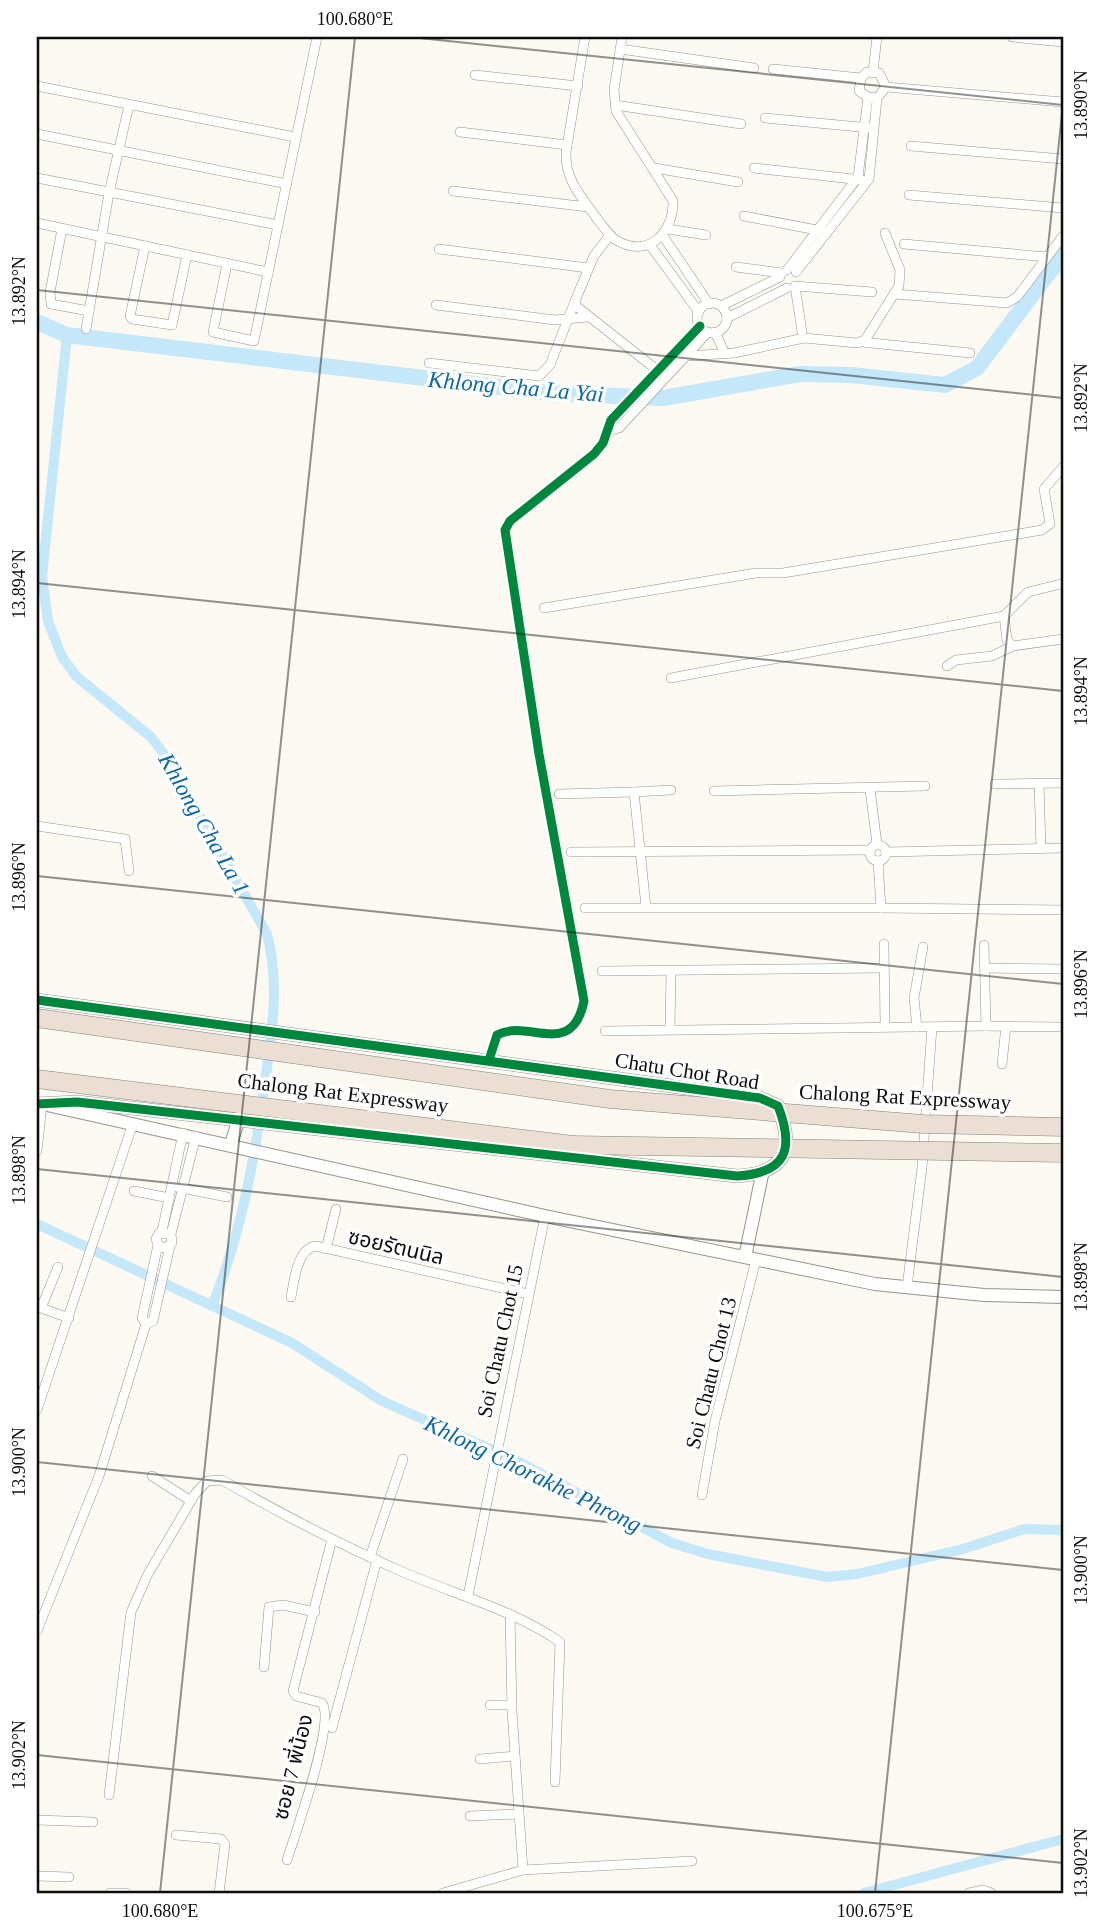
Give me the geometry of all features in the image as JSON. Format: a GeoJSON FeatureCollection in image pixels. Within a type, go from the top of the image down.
{"type":"FeatureCollection","features":[{"type":"Feature","properties":{"kind":"highway","name":"Chalong Rat Expressway"},"geometry":{"type":"LineString","coordinates":[[37,1018],[610,1099],[923,1124],[1063,1127]]}},
{"type":"Feature","properties":{"kind":"highway","name":"Chalong Rat Expressway"},"geometry":{"type":"LineString","coordinates":[[37,1079],[243,1114],[373,1120],[603,1146],[1063,1153]]}},
{"type":"Feature","properties":{"kind":"street"},"geometry":{"type":"LineString","coordinates":[[227,264],[213,330],[215,334],[254,341],[317,37]]}},
{"type":"Feature","properties":{"kind":"street"},"geometry":{"type":"LineString","coordinates":[[585,37],[565,159],[570,178],[579,198],[610,235],[631,246],[650,245],[665,232],[673,201],[618,118],[614,105],[622,37]]}},
{"type":"Feature","properties":{"kind":"street"},"geometry":{"type":"LineString","coordinates":[[873,71],[877,37]]}},
{"type":"Feature","properties":{"kind":"street"},"geometry":{"type":"LineString","coordinates":[[1012,37],[1063,42]]}},
{"type":"Feature","properties":{"kind":"street"},"geometry":{"type":"LineString","coordinates":[[620,49],[754,68]]}},
{"type":"Feature","properties":{"kind":"street"},"geometry":{"type":"LineString","coordinates":[[773,69],[861,78],[873,71]]}},
{"type":"Feature","properties":{"kind":"street"},"geometry":{"type":"LineString","coordinates":[[873,71],[883,77],[886,87]]}},
{"type":"Feature","properties":{"kind":"street"},"geometry":{"type":"LineString","coordinates":[[475,75],[578,86]]}},
{"type":"Feature","properties":{"kind":"street"},"geometry":{"type":"LineString","coordinates":[[861,78],[859,92],[872,98]]}},
{"type":"Feature","properties":{"kind":"street"},"geometry":{"type":"LineString","coordinates":[[37,86],[295,137]]}},
{"type":"Feature","properties":{"kind":"street"},"geometry":{"type":"LineString","coordinates":[[699,312],[709,304],[721,306],[786,273],[823,231],[862,180],[872,98],[886,87],[1063,102]]}},
{"type":"Feature","properties":{"kind":"street"},"geometry":{"type":"LineString","coordinates":[[86,329],[117,150],[129,105]]}},
{"type":"Feature","properties":{"kind":"street"},"geometry":{"type":"LineString","coordinates":[[614,105],[741,124]]}},
{"type":"Feature","properties":{"kind":"street"},"geometry":{"type":"LineString","coordinates":[[765,118],[870,128]]}},
{"type":"Feature","properties":{"kind":"street"},"geometry":{"type":"LineString","coordinates":[[460,132],[567,145]]}},
{"type":"Feature","properties":{"kind":"street"},"geometry":{"type":"LineString","coordinates":[[37,134],[287,184]]}},
{"type":"Feature","properties":{"kind":"street"},"geometry":{"type":"LineString","coordinates":[[911,146],[1063,159]]}},
{"type":"Feature","properties":{"kind":"street"},"geometry":{"type":"LineString","coordinates":[[653,168],[738,182]]}},
{"type":"Feature","properties":{"kind":"street"},"geometry":{"type":"LineString","coordinates":[[754,168],[862,180]]}},
{"type":"Feature","properties":{"kind":"street"},"geometry":{"type":"LineString","coordinates":[[37,178],[278,225]]}},
{"type":"Feature","properties":{"kind":"street"},"geometry":{"type":"LineString","coordinates":[[453,191],[588,207]]}},
{"type":"Feature","properties":{"kind":"street"},"geometry":{"type":"LineString","coordinates":[[909,195],[1063,208]]}},
{"type":"Feature","properties":{"kind":"street"},"geometry":{"type":"LineString","coordinates":[[744,216],[823,231]]}},
{"type":"Feature","properties":{"kind":"street"},"geometry":{"type":"LineString","coordinates":[[37,223],[268,272]]}},
{"type":"Feature","properties":{"kind":"street"},"geometry":{"type":"LineString","coordinates":[[62,229],[50,292],[51,304],[89,311]]}},
{"type":"Feature","properties":{"kind":"street"},"geometry":{"type":"LineString","coordinates":[[665,232],[706,235]]}},
{"type":"Feature","properties":{"kind":"street"},"geometry":{"type":"LineString","coordinates":[[665,232],[709,304]]}},
{"type":"Feature","properties":{"kind":"street"},"geometry":{"type":"LineString","coordinates":[[862,342],[872,332],[899,286],[900,270],[885,233]]}},
{"type":"Feature","properties":{"kind":"street"},"geometry":{"type":"LineString","coordinates":[[429,363],[540,376],[550,365],[588,268],[610,235]]}},
{"type":"Feature","properties":{"kind":"street"},"geometry":{"type":"LineString","coordinates":[[895,294],[1007,303],[1017,297],[1063,236]]}},
{"type":"Feature","properties":{"kind":"street"},"geometry":{"type":"LineString","coordinates":[[904,244],[1047,257]]}},
{"type":"Feature","properties":{"kind":"street"},"geometry":{"type":"LineString","coordinates":[[650,245],[699,312],[707,330],[725,354]]}},
{"type":"Feature","properties":{"kind":"street"},"geometry":{"type":"LineString","coordinates":[[145,246],[130,316],[132,319],[172,325],[187,255]]}},
{"type":"Feature","properties":{"kind":"street"},"geometry":{"type":"LineString","coordinates":[[439,249],[588,268]]}},
{"type":"Feature","properties":{"kind":"street"},"geometry":{"type":"LineString","coordinates":[[727,318],[791,287],[799,277],[736,267]]}},
{"type":"Feature","properties":{"kind":"street"},"geometry":{"type":"LineString","coordinates":[[786,273],[802,332]]}},
{"type":"Feature","properties":{"kind":"street"},"geometry":{"type":"LineString","coordinates":[[791,287],[873,292]]}},
{"type":"Feature","properties":{"kind":"street"},"geometry":{"type":"LineString","coordinates":[[575,301],[587,317],[657,370]]}},
{"type":"Feature","properties":{"kind":"street"},"geometry":{"type":"LineString","coordinates":[[436,305],[555,320],[587,317]]}},
{"type":"Feature","properties":{"kind":"street"},"geometry":{"type":"LineString","coordinates":[[489,1060],[497,1035],[512,1030],[545,1035],[563,1031],[580,1016],[584,1001],[537,742],[505,530],[510,521],[594,454],[608,431],[611,420],[657,370],[707,330],[724,327],[727,318],[721,306]]}},
{"type":"Feature","properties":{"kind":"street"},"geometry":{"type":"LineString","coordinates":[[608,431],[619,428],[687,356],[707,330]]}},
{"type":"Feature","properties":{"kind":"street"},"geometry":{"type":"LineString","coordinates":[[687,356],[725,354],[804,338],[970,353]]}},
{"type":"Feature","properties":{"kind":"street"},"geometry":{"type":"LineString","coordinates":[[544,608],[756,573],[783,573],[869,560],[1042,530],[1050,524],[1044,489],[1063,467]]}},
{"type":"Feature","properties":{"kind":"street"},"geometry":{"type":"LineString","coordinates":[[671,678],[1003,616],[1028,592],[1060,584]]}},
{"type":"Feature","properties":{"kind":"street"},"geometry":{"type":"LineString","coordinates":[[1003,616],[1007,640],[1013,646]]}},
{"type":"Feature","properties":{"kind":"street"},"geometry":{"type":"LineString","coordinates":[[947,666],[956,660],[992,656],[1013,646],[1063,639]]}},
{"type":"Feature","properties":{"kind":"street"},"geometry":{"type":"LineString","coordinates":[[995,785],[1063,783]]}},
{"type":"Feature","properties":{"kind":"street"},"geometry":{"type":"LineString","coordinates":[[1039,784],[1041,848]]}},
{"type":"Feature","properties":{"kind":"street"},"geometry":{"type":"LineString","coordinates":[[714,791],[925,786]]}},
{"type":"Feature","properties":{"kind":"street"},"geometry":{"type":"LineString","coordinates":[[870,789],[872,859],[878,861]]}},
{"type":"Feature","properties":{"kind":"street"},"geometry":{"type":"LineString","coordinates":[[559,794],[671,790]]}},
{"type":"Feature","properties":{"kind":"street"},"geometry":{"type":"LineString","coordinates":[[634,792],[646,907]]}},
{"type":"Feature","properties":{"kind":"street"},"geometry":{"type":"LineString","coordinates":[[37,826],[125,839],[129,871]]}},
{"type":"Feature","properties":{"kind":"street"},"geometry":{"type":"LineString","coordinates":[[571,852],[883,846],[886,852]]}},
{"type":"Feature","properties":{"kind":"street"},"geometry":{"type":"LineString","coordinates":[[881,908],[878,861],[886,852],[1063,848]]}},
{"type":"Feature","properties":{"kind":"street"},"geometry":{"type":"LineString","coordinates":[[585,908],[1063,910]]}},
{"type":"Feature","properties":{"kind":"street"},"geometry":{"type":"LineString","coordinates":[[884,944],[885,1026]]}},
{"type":"Feature","properties":{"kind":"street"},"geometry":{"type":"LineString","coordinates":[[984,945],[986,1026]]}},
{"type":"Feature","properties":{"kind":"street"},"geometry":{"type":"LineString","coordinates":[[917,1027],[914,999],[923,947]]}},
{"type":"Feature","properties":{"kind":"street"},"geometry":{"type":"LineString","coordinates":[[602,971],[884,968]]}},
{"type":"Feature","properties":{"kind":"street"},"geometry":{"type":"LineString","coordinates":[[985,968],[1063,969]]}},
{"type":"Feature","properties":{"kind":"street"},"geometry":{"type":"LineString","coordinates":[[670,1029],[671,971]]}},
{"type":"Feature","properties":{"kind":"street","name":"Chatu Chot Road"},"geometry":{"type":"LineString","coordinates":[[37,1000],[760,1098],[778,1107],[787,1129],[786,1144],[779,1162],[762,1175]]}},
{"type":"Feature","properties":{"kind":"street"},"geometry":{"type":"LineString","coordinates":[[605,1031],[885,1026],[1063,1027]]}},
{"type":"Feature","properties":{"kind":"street"},"geometry":{"type":"LineString","coordinates":[[1002,1064],[1006,1026]]}},
{"type":"Feature","properties":{"kind":"street"},"geometry":{"type":"LineString","coordinates":[[907,1287],[922,1168],[932,1027]]}},
{"type":"Feature","properties":{"kind":"street"},"geometry":{"type":"LineString","coordinates":[[42,1105],[77,1102],[243,1114],[237,1146]]}},
{"type":"Feature","properties":{"kind":"street"},"geometry":{"type":"LineString","coordinates":[[42,1105],[132,1126],[189,1135],[545,1216],[875,1284],[984,1295],[1063,1297]]}},
{"type":"Feature","properties":{"kind":"street"},"geometry":{"type":"LineString","coordinates":[[37,1152],[42,1105]]}},
{"type":"Feature","properties":{"kind":"street"},"geometry":{"type":"LineString","coordinates":[[282,1116],[737,1176],[762,1175],[751,1258]]}},
{"type":"Feature","properties":{"kind":"street"},"geometry":{"type":"LineString","coordinates":[[37,1410],[132,1126]]}},
{"type":"Feature","properties":{"kind":"street"},"geometry":{"type":"LineString","coordinates":[[37,1631],[99,1476],[146,1324],[153,1321],[173,1240],[167,1233],[169,1198],[189,1135]]}},
{"type":"Feature","properties":{"kind":"street"},"geometry":{"type":"LineString","coordinates":[[167,1233],[182,1188],[189,1135]]}},
{"type":"Feature","properties":{"kind":"street"},"geometry":{"type":"LineString","coordinates":[[172,1186],[227,1197]]}},
{"type":"Feature","properties":{"kind":"street"},"geometry":{"type":"LineString","coordinates":[[134,1191],[169,1198]]}},
{"type":"Feature","properties":{"kind":"street"},"geometry":{"type":"LineString","coordinates":[[326,1249],[335,1209]]}},
{"type":"Feature","properties":{"kind":"street","name":"Soi Chatu Chot 15"},"geometry":{"type":"LineString","coordinates":[[468,1596],[545,1216]]}},
{"type":"Feature","properties":{"kind":"street"},"geometry":{"type":"LineString","coordinates":[[146,1324],[142,1318],[157,1249],[157,1236],[167,1233]]}},
{"type":"Feature","properties":{"kind":"street"},"geometry":{"type":"LineString","coordinates":[[157,1249],[170,1246]]}},
{"type":"Feature","properties":{"kind":"street","name":"ซอยรัตนนิล"},"geometry":{"type":"LineString","coordinates":[[291,1297],[298,1266],[307,1249],[316,1246],[528,1294]]}},
{"type":"Feature","properties":{"kind":"street","name":"Soi Chatu Chot 13"},"geometry":{"type":"LineString","coordinates":[[702,1495],[715,1421],[751,1258]]}},
{"type":"Feature","properties":{"kind":"street"},"geometry":{"type":"LineString","coordinates":[[58,1267],[41,1308],[69,1318]]}},
{"type":"Feature","properties":{"kind":"street"},"geometry":{"type":"LineString","coordinates":[[332,1728],[373,1558],[403,1459]]}},
{"type":"Feature","properties":{"kind":"street"},"geometry":{"type":"LineString","coordinates":[[152,1476],[191,1501]]}},
{"type":"Feature","properties":{"kind":"street"},"geometry":{"type":"LineString","coordinates":[[109,1796],[131,1612],[148,1574],[191,1501],[207,1481],[222,1480],[283,1516],[373,1558],[510,1614],[560,1642],[555,1782]]}},
{"type":"Feature","properties":{"kind":"street","name":"ซอย 7 พี่น้อง"},"geometry":{"type":"LineString","coordinates":[[287,1860],[321,1744],[326,1714],[322,1703],[296,1696],[293,1691],[332,1539]]}},
{"type":"Feature","properties":{"kind":"street"},"geometry":{"type":"LineString","coordinates":[[264,1667],[270,1607],[283,1605],[315,1612]]}},
{"type":"Feature","properties":{"kind":"street"},"geometry":{"type":"LineString","coordinates":[[510,1614],[512,1705],[523,1870]]}},
{"type":"Feature","properties":{"kind":"street"},"geometry":{"type":"LineString","coordinates":[[490,1705],[512,1705]]}},
{"type":"Feature","properties":{"kind":"street"},"geometry":{"type":"LineString","coordinates":[[480,1759],[515,1756]]}},
{"type":"Feature","properties":{"kind":"street"},"geometry":{"type":"LineString","coordinates":[[470,1816],[519,1814]]}},
{"type":"Feature","properties":{"kind":"street"},"geometry":{"type":"LineString","coordinates":[[37,1820],[93,1822]]}},
{"type":"Feature","properties":{"kind":"street"},"geometry":{"type":"LineString","coordinates":[[176,1835],[221,1839],[225,1844],[219,1893]]}},
{"type":"Feature","properties":{"kind":"street"},"geometry":{"type":"LineString","coordinates":[[443,1893],[523,1870],[692,1861]]}},
{"type":"Feature","properties":{"kind":"street"},"geometry":{"type":"LineString","coordinates":[[37,1875],[69,1877]]}},
{"type":"Feature","properties":{"kind":"street"},"geometry":{"type":"LineString","coordinates":[[970,1893],[983,1890],[991,1893]]}},
{"type":"Feature","properties":{"kind":"street"},"geometry":{"type":"LineString","coordinates":[[110,1893],[126,1893]]}},
{"type":"Feature","properties":{"kind":"waterway","name":"Khlong Cha La Yai"},"geometry":{"type":"LineString","coordinates":[[37,322],[67,335],[548,393],[663,398],[800,374],[851,375],[945,385],[977,368],[1063,254]]}},
{"type":"Feature","properties":{"kind":"waterway","name":"Khlong Cha La 1"},"geometry":{"type":"LineString","coordinates":[[67,335],[42,576],[48,621],[62,657],[77,677],[151,737],[169,761],[267,934],[271,952],[274,989],[272,1026],[257,1139],[239,1224],[212,1306]]}},
{"type":"Feature","properties":{"kind":"waterway","name":"Khlong Chorakhe Phrong"},"geometry":{"type":"LineString","coordinates":[[37,1224],[292,1343],[382,1401],[515,1460],[672,1543],[708,1554],[827,1577],[857,1574],[963,1549],[1024,1529],[1063,1530]]}},
{"type":"Feature","properties":{"kind":"waterway"},"geometry":{"type":"LineString","coordinates":[[864,1893],[1063,1839]]}},
{"type":"Feature","properties":{"kind":"cycle path"},"geometry":{"type":"LineString","coordinates":[[489,1060],[497,1035],[509,1031],[548,1034],[570,1029],[578,1019],[584,1001],[539,754],[505,530],[510,521],[594,454],[603,443],[611,420],[700,326]]}},
{"type":"Feature","properties":{"kind":"cycle path"},"geometry":{"type":"LineString","coordinates":[[37,1000],[760,1098],[778,1106],[786,1135],[782,1156],[776,1164],[754,1174],[737,1176],[77,1102],[37,1104]]}}]}
